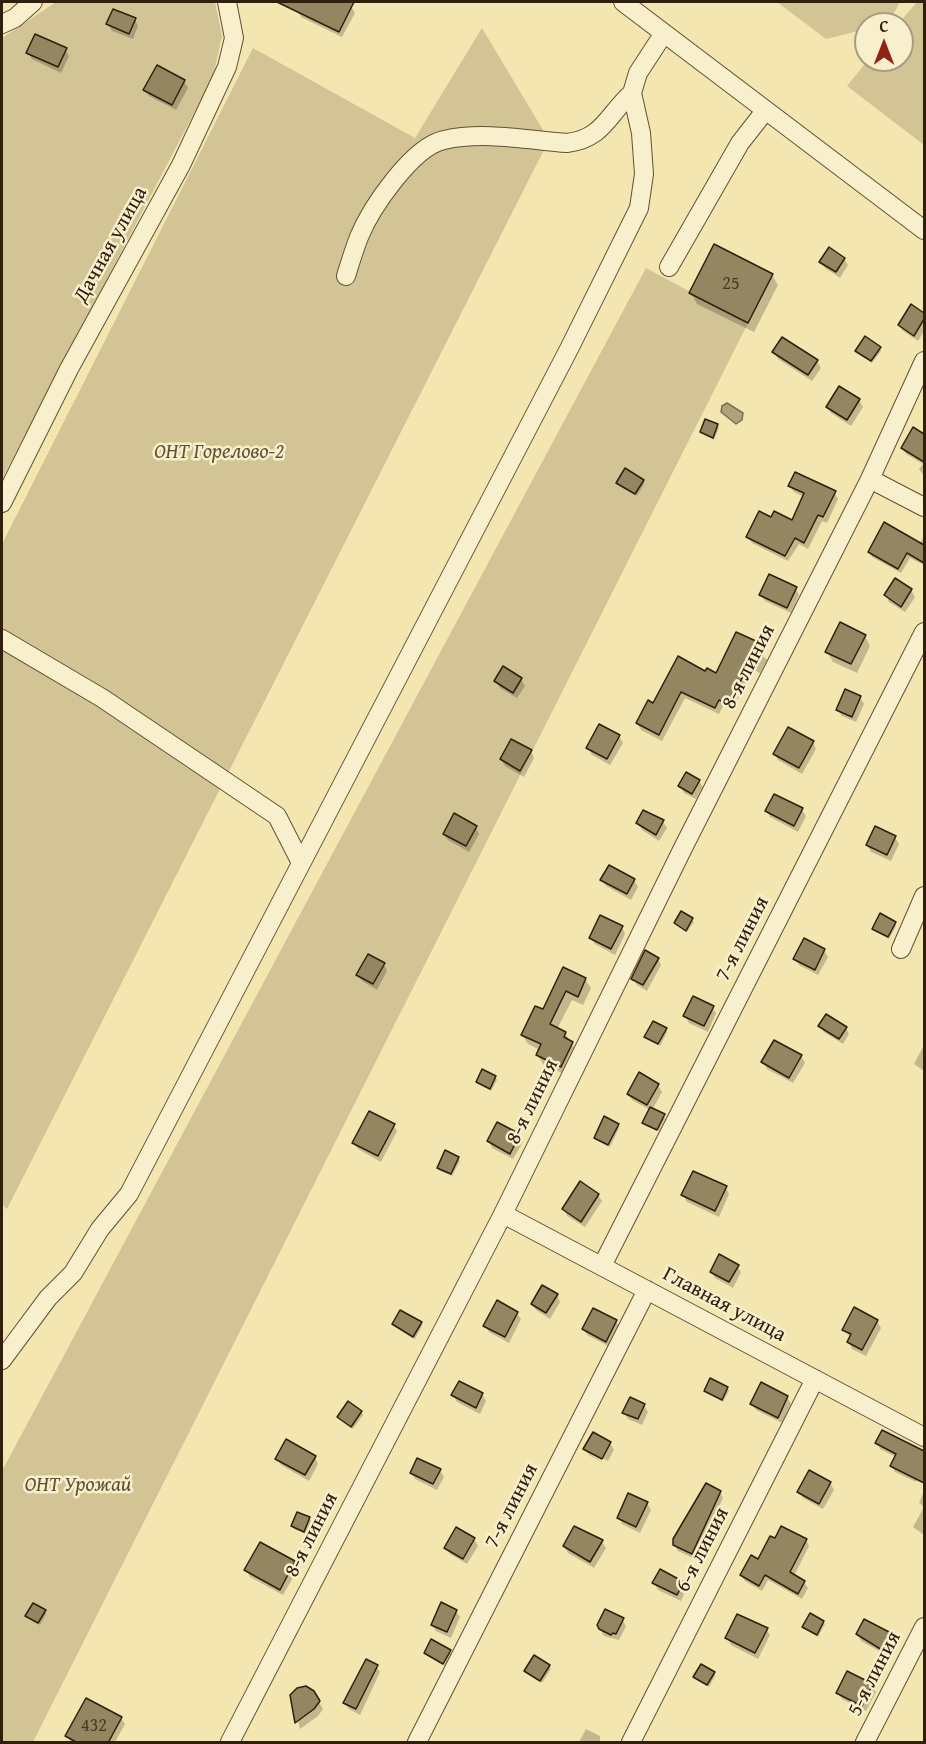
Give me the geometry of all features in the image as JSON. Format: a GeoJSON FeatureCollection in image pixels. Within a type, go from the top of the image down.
{"type":"FeatureCollection","features":[{"type":"Feature","properties":{"kind":"street"},"geometry":{"type":"LineString","coordinates":[[2,24],[15,18],[33,2]]}},
{"type":"Feature","properties":{"kind":"street","name":"Дачная улица"},"geometry":{"type":"LineString","coordinates":[[2,503],[69,369],[181,165],[227,67],[234,38],[227,2]]}},
{"type":"Feature","properties":{"kind":"street"},"geometry":{"type":"LineString","coordinates":[[622,2],[924,230]]}},
{"type":"Feature","properties":{"kind":"street"},"geometry":{"type":"LineString","coordinates":[[346,276],[359,236],[370,216],[411,159],[426,148],[443,140],[467,137],[567,143],[582,141],[594,135],[632,93],[638,73],[664,33]]}},
{"type":"Feature","properties":{"kind":"street"},"geometry":{"type":"LineString","coordinates":[[2,1360],[48,1298],[73,1273],[100,1229],[129,1194],[266,932],[300,861],[452,578],[639,208],[643,164],[641,133],[632,93]]}},
{"type":"Feature","properties":{"kind":"street"},"geometry":{"type":"LineString","coordinates":[[669,267],[740,143],[765,111]]}},
{"type":"Feature","properties":{"kind":"street","name":"8-я линия"},"geometry":{"type":"LineString","coordinates":[[234,1741],[503,1214],[683,848],[870,479],[924,361]]}},
{"type":"Feature","properties":{"kind":"street"},"geometry":{"type":"LineString","coordinates":[[870,479],[924,507]]}},
{"type":"Feature","properties":{"kind":"street","name":"7-я линия"},"geometry":{"type":"LineString","coordinates":[[602,1266],[924,632]]}},
{"type":"Feature","properties":{"kind":"street"},"geometry":{"type":"LineString","coordinates":[[2,639],[102,698],[277,816],[300,861]]}},
{"type":"Feature","properties":{"kind":"street"},"geometry":{"type":"LineString","coordinates":[[901,949],[924,896]]}},
{"type":"Feature","properties":{"kind":"street","name":"Главная улица"},"geometry":{"type":"LineString","coordinates":[[503,1214],[924,1437]]}},
{"type":"Feature","properties":{"kind":"street","name":"7-я линия"},"geometry":{"type":"LineString","coordinates":[[417,1743],[647,1290]]}},
{"type":"Feature","properties":{"kind":"street","name":"6-я линия"},"geometry":{"type":"LineString","coordinates":[[631,1743],[815,1379]]}},
{"type":"Feature","properties":{"kind":"street","name":"5-я линия"},"geometry":{"type":"LineString","coordinates":[[866,1743],[924,1627]]}},
{"type":"Feature","properties":{"kind":"green space"},"geometry":{"type":"Polygon","coordinates":[[[56,2],[215,2],[222,36],[213,77],[2,479],[2,38],[56,2]]]}},
{"type":"Feature","properties":{"kind":"green space"},"geometry":{"type":"Polygon","coordinates":[[[777,2],[900,2],[895,12],[854,12],[854,32],[826,39],[777,2]]]}},
{"type":"Feature","properties":{"kind":"green space"},"geometry":{"type":"Polygon","coordinates":[[[917,2],[924,2],[924,145],[847,86],[858,72],[914,72],[914,12],[908,12],[917,2]]]}},
{"type":"Feature","properties":{"kind":"green space","name":"ОНТ Горелово-2"},"geometry":{"type":"Polygon","coordinates":[[[482,28],[549,140],[7,1209],[2,1204],[2,544],[253,48],[415,138],[482,28]]]}},
{"type":"Feature","properties":{"kind":"green space","name":"ОНТ Урожай"},"geometry":{"type":"Polygon","coordinates":[[[646,268],[748,323],[33,1742],[2,1742],[2,1471],[646,268]]]}},
{"type":"Feature","properties":{"kind":"shaded area"},"geometry":{"type":"Polygon","coordinates":[[[727,403],[743,413],[742,420],[736,424],[721,412],[722,406],[727,403]]]}},
{"type":"Feature","properties":{"kind":"building"},"geometry":{"type":"Polygon","coordinates":[[[277,2],[354,2],[339,32],[277,2]]]}},
{"type":"Feature","properties":{"kind":"building"},"geometry":{"type":"Polygon","coordinates":[[[113,9],[136,18],[129,34],[106,24],[113,9]]]}},
{"type":"Feature","properties":{"kind":"building"},"geometry":{"type":"Polygon","coordinates":[[[35,34],[67,48],[58,67],[26,53],[35,34]]]}},
{"type":"Feature","properties":{"kind":"building"},"geometry":{"type":"Polygon","coordinates":[[[157,65],[185,80],[172,105],[143,90],[157,65]]]}},
{"type":"Feature","properties":{"kind":"building"},"geometry":{"type":"Polygon","coordinates":[[[714,244],[773,274],[748,323],[689,293],[714,244]]]}},
{"type":"Feature","properties":{"kind":"building"},"geometry":{"type":"Polygon","coordinates":[[[829,247],[845,258],[836,272],[819,262],[829,247]]]}},
{"type":"Feature","properties":{"kind":"building"},"geometry":{"type":"Polygon","coordinates":[[[911,304],[924,313],[924,319],[914,336],[898,325],[911,304]]]}},
{"type":"Feature","properties":{"kind":"building"},"geometry":{"type":"Polygon","coordinates":[[[865,336],[881,347],[871,361],[855,351],[865,336]]]}},
{"type":"Feature","properties":{"kind":"building"},"geometry":{"type":"Polygon","coordinates":[[[782,337],[818,360],[808,375],[772,352],[782,337]]]}},
{"type":"Feature","properties":{"kind":"building"},"geometry":{"type":"Polygon","coordinates":[[[839,386],[860,399],[847,420],[826,407],[839,386]]]}},
{"type":"Feature","properties":{"kind":"building"},"geometry":{"type":"Polygon","coordinates":[[[705,419],[718,424],[713,438],[700,432],[705,419]]]}},
{"type":"Feature","properties":{"kind":"building"},"geometry":{"type":"Polygon","coordinates":[[[913,427],[924,434],[924,462],[901,448],[913,427]]]}},
{"type":"Feature","properties":{"kind":"building"},"geometry":{"type":"Polygon","coordinates":[[[625,468],[644,480],[635,494],[616,483],[625,468]]]}},
{"type":"Feature","properties":{"kind":"building"},"geometry":{"type":"Polygon","coordinates":[[[795,472],[836,491],[823,517],[818,515],[804,543],[795,538],[785,556],[746,537],[759,511],[771,517],[774,511],[792,520],[804,493],[788,486],[795,472]]]}},
{"type":"Feature","properties":{"kind":"building"},"geometry":{"type":"Polygon","coordinates":[[[884,522],[924,545],[924,563],[907,553],[898,569],[868,552],[884,522]]]}},
{"type":"Feature","properties":{"kind":"building"},"geometry":{"type":"Polygon","coordinates":[[[769,574],[797,587],[787,608],[759,595],[769,574]]]}},
{"type":"Feature","properties":{"kind":"building"},"geometry":{"type":"Polygon","coordinates":[[[895,578],[912,589],[901,607],[884,595],[895,578]]]}},
{"type":"Feature","properties":{"kind":"building"},"geometry":{"type":"Polygon","coordinates":[[[840,622],[866,635],[851,664],[825,652],[840,622]]]}},
{"type":"Feature","properties":{"kind":"building"},"geometry":{"type":"Polygon","coordinates":[[[736,632],[756,641],[753,647],[764,652],[756,668],[750,665],[727,704],[719,700],[715,708],[681,692],[659,735],[636,723],[648,700],[653,703],[678,656],[705,671],[707,668],[716,673],[736,632]]]}},
{"type":"Feature","properties":{"kind":"building"},"geometry":{"type":"Polygon","coordinates":[[[503,666],[522,678],[513,693],[494,681],[503,666]]]}},
{"type":"Feature","properties":{"kind":"building"},"geometry":{"type":"Polygon","coordinates":[[[845,689],[861,696],[852,717],[836,710],[845,689]]]}},
{"type":"Feature","properties":{"kind":"building"},"geometry":{"type":"Polygon","coordinates":[[[599,724],[620,735],[607,759],[586,748],[599,724]]]}},
{"type":"Feature","properties":{"kind":"building"},"geometry":{"type":"Polygon","coordinates":[[[788,727],[814,741],[799,768],[773,754],[788,727]]]}},
{"type":"Feature","properties":{"kind":"building"},"geometry":{"type":"Polygon","coordinates":[[[511,739],[532,750],[520,771],[500,759],[511,739]]]}},
{"type":"Feature","properties":{"kind":"building"},"geometry":{"type":"Polygon","coordinates":[[[686,772],[700,780],[692,794],[678,786],[686,772]]]}},
{"type":"Feature","properties":{"kind":"building"},"geometry":{"type":"Polygon","coordinates":[[[774,794],[803,808],[794,826],[765,811],[774,794]]]}},
{"type":"Feature","properties":{"kind":"building"},"geometry":{"type":"Polygon","coordinates":[[[643,810],[664,820],[656,835],[636,823],[643,810]]]}},
{"type":"Feature","properties":{"kind":"building"},"geometry":{"type":"Polygon","coordinates":[[[454,813],[477,826],[466,846],[443,834],[454,813]]]}},
{"type":"Feature","properties":{"kind":"building"},"geometry":{"type":"Polygon","coordinates":[[[875,826],[896,836],[887,855],[866,845],[875,826]]]}},
{"type":"Feature","properties":{"kind":"building"},"geometry":{"type":"Polygon","coordinates":[[[609,865],[635,879],[627,894],[600,880],[609,865]]]}},
{"type":"Feature","properties":{"kind":"building"},"geometry":{"type":"Polygon","coordinates":[[[681,911],[693,918],[686,931],[674,923],[681,911]]]}},
{"type":"Feature","properties":{"kind":"building"},"geometry":{"type":"Polygon","coordinates":[[[880,913],[896,922],[888,937],[872,929],[880,913]]]}},
{"type":"Feature","properties":{"kind":"building"},"geometry":{"type":"Polygon","coordinates":[[[600,915],[623,926],[611,949],[589,938],[600,915]]]}},
{"type":"Feature","properties":{"kind":"building"},"geometry":{"type":"Polygon","coordinates":[[[804,938],[825,949],[815,970],[793,959],[804,938]]]}},
{"type":"Feature","properties":{"kind":"building"},"geometry":{"type":"Polygon","coordinates":[[[645,950],[659,958],[643,985],[631,979],[645,950]]]}},
{"type":"Feature","properties":{"kind":"building"},"geometry":{"type":"Polygon","coordinates":[[[368,954],[385,963],[373,984],[356,975],[368,954]]]}},
{"type":"Feature","properties":{"kind":"building"},"geometry":{"type":"Polygon","coordinates":[[[563,967],[586,978],[578,997],[566,991],[550,1024],[566,1032],[564,1037],[573,1042],[561,1067],[536,1055],[541,1044],[521,1035],[535,1006],[543,1009],[563,967]]]}},
{"type":"Feature","properties":{"kind":"building"},"geometry":{"type":"Polygon","coordinates":[[[693,996],[714,1006],[704,1026],[683,1016],[693,996]]]}},
{"type":"Feature","properties":{"kind":"building"},"geometry":{"type":"Polygon","coordinates":[[[826,1014],[847,1027],[839,1039],[818,1026],[826,1014]]]}},
{"type":"Feature","properties":{"kind":"building"},"geometry":{"type":"Polygon","coordinates":[[[653,1021],[667,1028],[658,1044],[644,1037],[653,1021]]]}},
{"type":"Feature","properties":{"kind":"building"},"geometry":{"type":"Polygon","coordinates":[[[774,1040],[802,1055],[789,1078],[761,1062],[774,1040]]]}},
{"type":"Feature","properties":{"kind":"building"},"geometry":{"type":"Polygon","coordinates":[[[482,1069],[496,1076],[490,1089],[476,1082],[482,1069]]]}},
{"type":"Feature","properties":{"kind":"building"},"geometry":{"type":"Polygon","coordinates":[[[639,1072],[659,1084],[647,1105],[627,1094],[639,1072]]]}},
{"type":"Feature","properties":{"kind":"building"},"geometry":{"type":"Polygon","coordinates":[[[650,1107],[665,1114],[657,1130],[642,1123],[650,1107]]]}},
{"type":"Feature","properties":{"kind":"building"},"geometry":{"type":"Polygon","coordinates":[[[369,1111],[395,1124],[378,1156],[352,1143],[369,1111]]]}},
{"type":"Feature","properties":{"kind":"building"},"geometry":{"type":"Polygon","coordinates":[[[604,1116],[619,1124],[608,1145],[594,1138],[604,1116]]]}},
{"type":"Feature","properties":{"kind":"building"},"geometry":{"type":"Polygon","coordinates":[[[497,1122],[520,1134],[510,1154],[487,1141],[497,1122]]]}},
{"type":"Feature","properties":{"kind":"building"},"geometry":{"type":"Polygon","coordinates":[[[445,1150],[459,1157],[451,1174],[437,1168],[445,1150]]]}},
{"type":"Feature","properties":{"kind":"building"},"geometry":{"type":"Polygon","coordinates":[[[693,1171],[727,1186],[715,1211],[681,1195],[693,1171]]]}},
{"type":"Feature","properties":{"kind":"building"},"geometry":{"type":"Polygon","coordinates":[[[580,1181],[599,1194],[581,1222],[562,1209],[580,1181]]]}},
{"type":"Feature","properties":{"kind":"building"},"geometry":{"type":"Polygon","coordinates":[[[719,1254],[739,1265],[729,1282],[710,1272],[719,1254]]]}},
{"type":"Feature","properties":{"kind":"building"},"geometry":{"type":"Polygon","coordinates":[[[542,1285],[558,1294],[546,1313],[531,1304],[542,1285]]]}},
{"type":"Feature","properties":{"kind":"building"},"geometry":{"type":"Polygon","coordinates":[[[497,1300],[518,1312],[505,1337],[483,1326],[497,1300]]]}},
{"type":"Feature","properties":{"kind":"building"},"geometry":{"type":"Polygon","coordinates":[[[854,1307],[878,1320],[862,1350],[847,1342],[851,1334],[842,1330],[854,1307]]]}},
{"type":"Feature","properties":{"kind":"building"},"geometry":{"type":"Polygon","coordinates":[[[593,1308],[617,1320],[606,1342],[582,1329],[593,1308]]]}},
{"type":"Feature","properties":{"kind":"building"},"geometry":{"type":"Polygon","coordinates":[[[400,1310],[422,1322],[413,1337],[392,1324],[400,1310]]]}},
{"type":"Feature","properties":{"kind":"building"},"geometry":{"type":"Polygon","coordinates":[[[710,1378],[728,1387],[722,1400],[704,1391],[710,1378]]]}},
{"type":"Feature","properties":{"kind":"building"},"geometry":{"type":"Polygon","coordinates":[[[459,1381],[483,1393],[476,1408],[451,1395],[459,1381]]]}},
{"type":"Feature","properties":{"kind":"building"},"geometry":{"type":"Polygon","coordinates":[[[761,1382],[788,1396],[778,1418],[750,1404],[761,1382]]]}},
{"type":"Feature","properties":{"kind":"building"},"geometry":{"type":"Polygon","coordinates":[[[630,1397],[645,1404],[638,1419],[622,1413],[630,1397]]]}},
{"type":"Feature","properties":{"kind":"building"},"geometry":{"type":"Polygon","coordinates":[[[348,1401],[362,1411],[351,1427],[337,1417],[348,1401]]]}},
{"type":"Feature","properties":{"kind":"building"},"geometry":{"type":"Polygon","coordinates":[[[882,1430],[924,1451],[924,1483],[890,1466],[896,1454],[875,1443],[882,1430]]]}},
{"type":"Feature","properties":{"kind":"building"},"geometry":{"type":"Polygon","coordinates":[[[593,1432],[611,1442],[602,1459],[583,1449],[593,1432]]]}},
{"type":"Feature","properties":{"kind":"building"},"geometry":{"type":"Polygon","coordinates":[[[286,1439],[316,1456],[305,1475],[275,1459],[286,1439]]]}},
{"type":"Feature","properties":{"kind":"building"},"geometry":{"type":"Polygon","coordinates":[[[417,1458],[441,1469],[433,1484],[410,1473],[417,1458]]]}},
{"type":"Feature","properties":{"kind":"building"},"geometry":{"type":"Polygon","coordinates":[[[809,1470],[831,1482],[819,1504],[797,1492],[809,1470]]]}},
{"type":"Feature","properties":{"kind":"building"},"geometry":{"type":"Polygon","coordinates":[[[706,1483],[721,1491],[692,1554],[673,1545],[673,1539],[706,1483]]]}},
{"type":"Feature","properties":{"kind":"building"},"geometry":{"type":"Polygon","coordinates":[[[628,1493],[648,1502],[636,1527],[617,1518],[628,1493]]]}},
{"type":"Feature","properties":{"kind":"building"},"geometry":{"type":"Polygon","coordinates":[[[297,1512],[310,1517],[304,1532],[291,1526],[297,1512]]]}},
{"type":"Feature","properties":{"kind":"building"},"geometry":{"type":"Polygon","coordinates":[[[574,1526],[603,1540],[590,1562],[563,1546],[574,1526]]]}},
{"type":"Feature","properties":{"kind":"building"},"geometry":{"type":"Polygon","coordinates":[[[781,1526],[807,1539],[790,1572],[805,1581],[798,1594],[765,1575],[759,1586],[740,1575],[751,1555],[758,1559],[770,1536],[775,1538],[781,1526]]]}},
{"type":"Feature","properties":{"kind":"building"},"geometry":{"type":"Polygon","coordinates":[[[456,1527],[475,1538],[463,1559],[444,1548],[456,1527]]]}},
{"type":"Feature","properties":{"kind":"building"},"geometry":{"type":"Polygon","coordinates":[[[260,1542],[295,1561],[280,1590],[244,1570],[260,1542]]]}},
{"type":"Feature","properties":{"kind":"building"},"geometry":{"type":"Polygon","coordinates":[[[660,1569],[684,1582],[677,1595],[652,1583],[660,1569]]]}},
{"type":"Feature","properties":{"kind":"building"},"geometry":{"type":"Polygon","coordinates":[[[441,1602],[457,1610],[447,1632],[431,1625],[441,1602]]]}},
{"type":"Feature","properties":{"kind":"building"},"geometry":{"type":"Polygon","coordinates":[[[33,1603],[46,1610],[38,1623],[25,1616],[33,1603]]]}},
{"type":"Feature","properties":{"kind":"building"},"geometry":{"type":"Polygon","coordinates":[[[605,1609],[624,1618],[616,1634],[611,1635],[599,1629],[597,1625],[605,1609]]]}},
{"type":"Feature","properties":{"kind":"building"},"geometry":{"type":"Polygon","coordinates":[[[810,1613],[824,1621],[817,1635],[802,1627],[810,1613]]]}},
{"type":"Feature","properties":{"kind":"building"},"geometry":{"type":"Polygon","coordinates":[[[737,1614],[768,1628],[755,1653],[725,1638],[737,1614]]]}},
{"type":"Feature","properties":{"kind":"building"},"geometry":{"type":"Polygon","coordinates":[[[864,1619],[891,1633],[882,1650],[856,1634],[864,1619]]]}},
{"type":"Feature","properties":{"kind":"building"},"geometry":{"type":"Polygon","coordinates":[[[431,1639],[451,1650],[443,1664],[424,1653],[431,1639]]]}},
{"type":"Feature","properties":{"kind":"building"},"geometry":{"type":"Polygon","coordinates":[[[534,1655],[550,1665],[540,1681],[524,1671],[534,1655]]]}},
{"type":"Feature","properties":{"kind":"building"},"geometry":{"type":"Polygon","coordinates":[[[366,1659],[378,1665],[356,1709],[343,1703],[366,1659]]]}},
{"type":"Feature","properties":{"kind":"building"},"geometry":{"type":"Polygon","coordinates":[[[701,1664],[715,1672],[707,1685],[693,1677],[701,1664]]]}},
{"type":"Feature","properties":{"kind":"building"},"geometry":{"type":"Polygon","coordinates":[[[847,1671],[873,1684],[862,1706],[836,1693],[847,1671]]]}},
{"type":"Feature","properties":{"kind":"building"},"geometry":{"type":"Polygon","coordinates":[[[306,1686],[314,1691],[320,1701],[314,1709],[295,1723],[290,1695],[297,1688],[306,1686]]]}},
{"type":"Feature","properties":{"kind":"building"},"geometry":{"type":"Polygon","coordinates":[[[86,1698],[122,1717],[108,1743],[78,1743],[65,1736],[86,1698]]]}}]}
